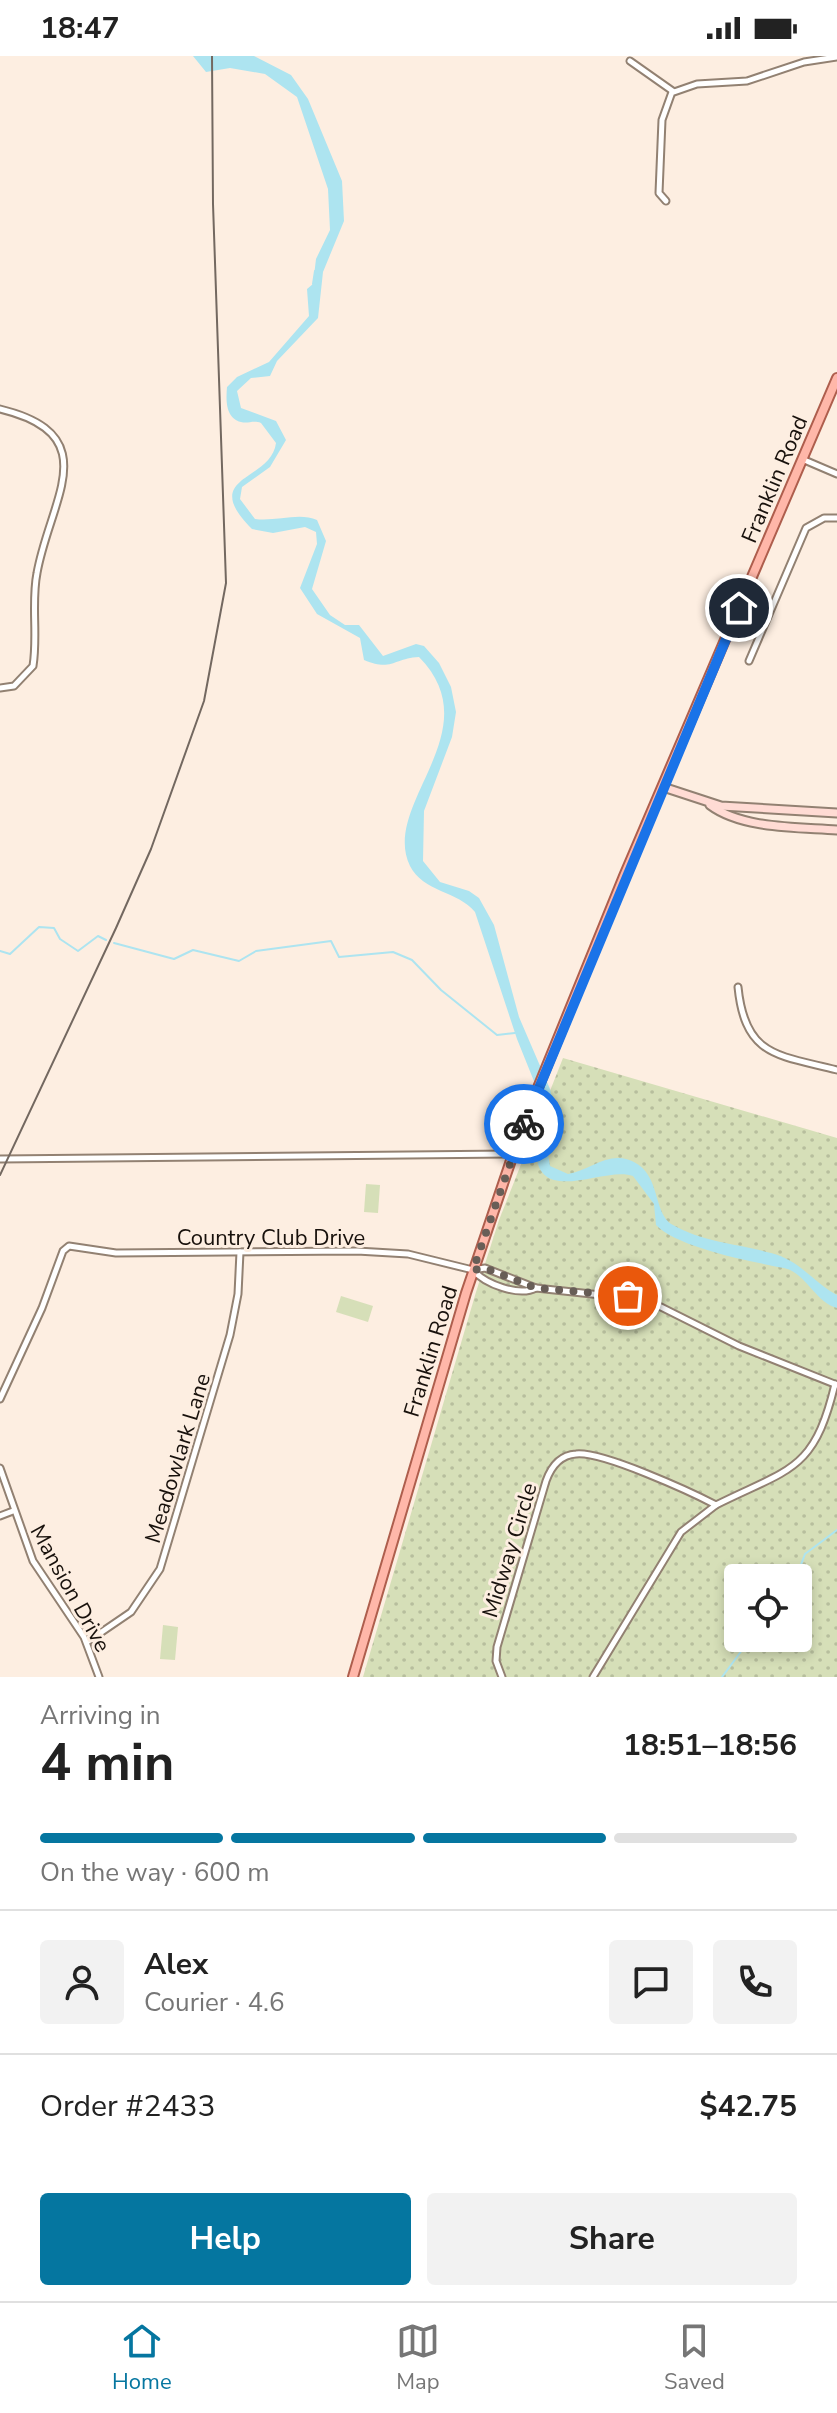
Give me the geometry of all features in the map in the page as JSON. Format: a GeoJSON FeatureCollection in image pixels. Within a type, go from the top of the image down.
{"type":"FeatureCollection","features":[{"type":"Feature","properties":{"kind":"main road","name":"Franklin Road"},"geometry":{"type":"LineString","coordinates":[[353,1677],[473,1270],[524,1122],[837,378]]}},
{"type":"Feature","properties":{"kind":"main road"},"geometry":{"type":"LineString","coordinates":[[663,787],[708,804],[742,809],[837,813]]}},
{"type":"Feature","properties":{"kind":"main road"},"geometry":{"type":"LineString","coordinates":[[708,804],[719,812],[753,821],[837,830]]}},
{"type":"Feature","properties":{"kind":"street"},"geometry":{"type":"LineString","coordinates":[[672,92],[697,84],[747,81],[804,62],[837,57]]}},
{"type":"Feature","properties":{"kind":"street"},"geometry":{"type":"LineString","coordinates":[[630,61],[672,92]]}},
{"type":"Feature","properties":{"kind":"street"},"geometry":{"type":"LineString","coordinates":[[666,201],[659,193],[662,120],[672,92]]}},
{"type":"Feature","properties":{"kind":"street"},"geometry":{"type":"LineString","coordinates":[[0,409],[44,425],[60,440],[64,464],[36,575],[33,666],[14,686],[0,688]]}},
{"type":"Feature","properties":{"kind":"street"},"geometry":{"type":"LineString","coordinates":[[802,459],[837,474]]}},
{"type":"Feature","properties":{"kind":"street"},"geometry":{"type":"LineString","coordinates":[[749,661],[806,528],[824,518],[837,518]]}},
{"type":"Feature","properties":{"kind":"street"},"geometry":{"type":"LineString","coordinates":[[738,987],[748,1033],[761,1046],[785,1057],[837,1070]]}},
{"type":"Feature","properties":{"kind":"street"},"geometry":{"type":"LineString","coordinates":[[0,1159],[513,1154]]}},
{"type":"Feature","properties":{"kind":"street","name":"Country Club Drive"},"geometry":{"type":"LineString","coordinates":[[0,1399],[67,1246],[122,1254],[380,1252],[420,1256],[473,1270],[485,1268],[536,1288],[647,1300],[739,1346],[836,1384]]}},
{"type":"Feature","properties":{"kind":"street","name":"Meadowlark Lane"},"geometry":{"type":"LineString","coordinates":[[87,1642],[131,1612],[160,1569],[230,1335],[238,1294],[240,1252]]}},
{"type":"Feature","properties":{"kind":"street","name":"Country Club Drive"},"geometry":{"type":"LineString","coordinates":[[473,1270],[482,1280],[501,1286],[524,1291],[536,1288]]}},
{"type":"Feature","properties":{"kind":"street"},"geometry":{"type":"LineString","coordinates":[[593,1677],[681,1532],[716,1505],[781,1475],[802,1460],[823,1429],[836,1384]]}},
{"type":"Feature","properties":{"kind":"street","name":"Midway Circle"},"geometry":{"type":"LineString","coordinates":[[502,1677],[496,1661],[499,1640],[546,1481],[558,1461],[572,1454],[594,1456],[716,1505]]}},
{"type":"Feature","properties":{"kind":"street","name":"Mansion Drive"},"geometry":{"type":"LineString","coordinates":[[0,1468],[13,1511],[37,1569],[87,1642],[99,1677]]}},
{"type":"Feature","properties":{"kind":"street"},"geometry":{"type":"LineString","coordinates":[[0,1516],[13,1511]]}},
{"type":"Feature","properties":{"kind":"green space"},"geometry":{"type":"Polygon","coordinates":[[[563,1058],[837,1138],[837,1677],[363,1677],[499,1220],[563,1058]]]}},
{"type":"Feature","properties":{"kind":"green space"},"geometry":{"type":"Polygon","coordinates":[[[366,1184],[380,1185],[378,1213],[364,1212],[366,1184]]]}},
{"type":"Feature","properties":{"kind":"green space"},"geometry":{"type":"Polygon","coordinates":[[[341,1296],[373,1306],[368,1322],[336,1312],[341,1296]]]}},
{"type":"Feature","properties":{"kind":"green space"},"geometry":{"type":"Polygon","coordinates":[[[163,1625],[178,1627],[175,1660],[160,1659],[163,1625]]]}},
{"type":"Feature","properties":{"kind":"water"},"geometry":{"type":"Polygon","coordinates":[[[193,56],[254,56],[291,75],[308,99],[342,181],[344,221],[323,272],[318,318],[277,361],[270,376],[251,378],[237,391],[241,408],[276,421],[286,440],[270,467],[242,487],[240,499],[255,519],[303,517],[317,520],[326,541],[312,589],[330,615],[345,625],[359,625],[383,656],[416,644],[424,646],[439,663],[451,687],[456,712],[452,737],[424,811],[423,861],[440,882],[469,891],[479,898],[494,925],[519,1017],[550,1089],[556,1112],[548,1154],[550,1166],[568,1174],[618,1158],[638,1164],[651,1181],[666,1219],[673,1225],[696,1235],[781,1256],[837,1295],[837,1308],[822,1300],[791,1271],[697,1247],[666,1233],[656,1225],[654,1204],[633,1176],[621,1174],[559,1181],[547,1177],[539,1167],[536,1149],[547,1134],[548,1116],[517,1039],[475,912],[460,900],[423,881],[410,866],[405,842],[409,818],[440,739],[444,712],[438,685],[419,657],[387,665],[364,660],[360,638],[317,614],[300,588],[317,544],[316,532],[305,527],[273,533],[252,529],[237,511],[232,498],[242,480],[271,456],[276,443],[261,423],[241,422],[232,417],[228,408],[227,387],[237,377],[269,362],[309,316],[307,289],[313,284],[316,259],[330,230],[328,189],[297,97],[265,74],[230,68],[206,72],[193,56]]]}},
{"type":"Feature","properties":{"kind":"waterway"},"geometry":{"type":"LineString","coordinates":[[313,284],[315,271]]}},
{"type":"Feature","properties":{"kind":"waterway"},"geometry":{"type":"LineString","coordinates":[[0,951],[10,954],[39,927],[54,928],[60,939],[78,951],[98,936],[106,940]]}},
{"type":"Feature","properties":{"kind":"waterway"},"geometry":{"type":"LineString","coordinates":[[114,943],[174,959],[193,950],[239,961],[256,951],[331,941],[339,957],[393,952],[412,960],[441,990],[497,1035],[515,1033]]}},
{"type":"Feature","properties":{"kind":"waterway"},"geometry":{"type":"LineString","coordinates":[[801,1564],[805,1554],[837,1530]]}},
{"type":"Feature","properties":{"kind":"waterway"},"geometry":{"type":"LineString","coordinates":[[722,1677],[741,1652]]}},
{"type":"Feature","properties":{"kind":"railway"},"geometry":{"type":"LineString","coordinates":[[0,1175],[151,849],[204,701],[226,583],[213,204],[212,56]]}},
{"type":"Feature","properties":{"kind":"way so far"},"geometry":{"type":"LineString","coordinates":[[524,1124],[473,1270],[485,1268],[532,1283],[536,1288],[628,1296]]}},
{"type":"Feature","properties":{"kind":"route"},"geometry":{"type":"LineString","coordinates":[[524,1124],[624,876],[739,608]]}}]}
